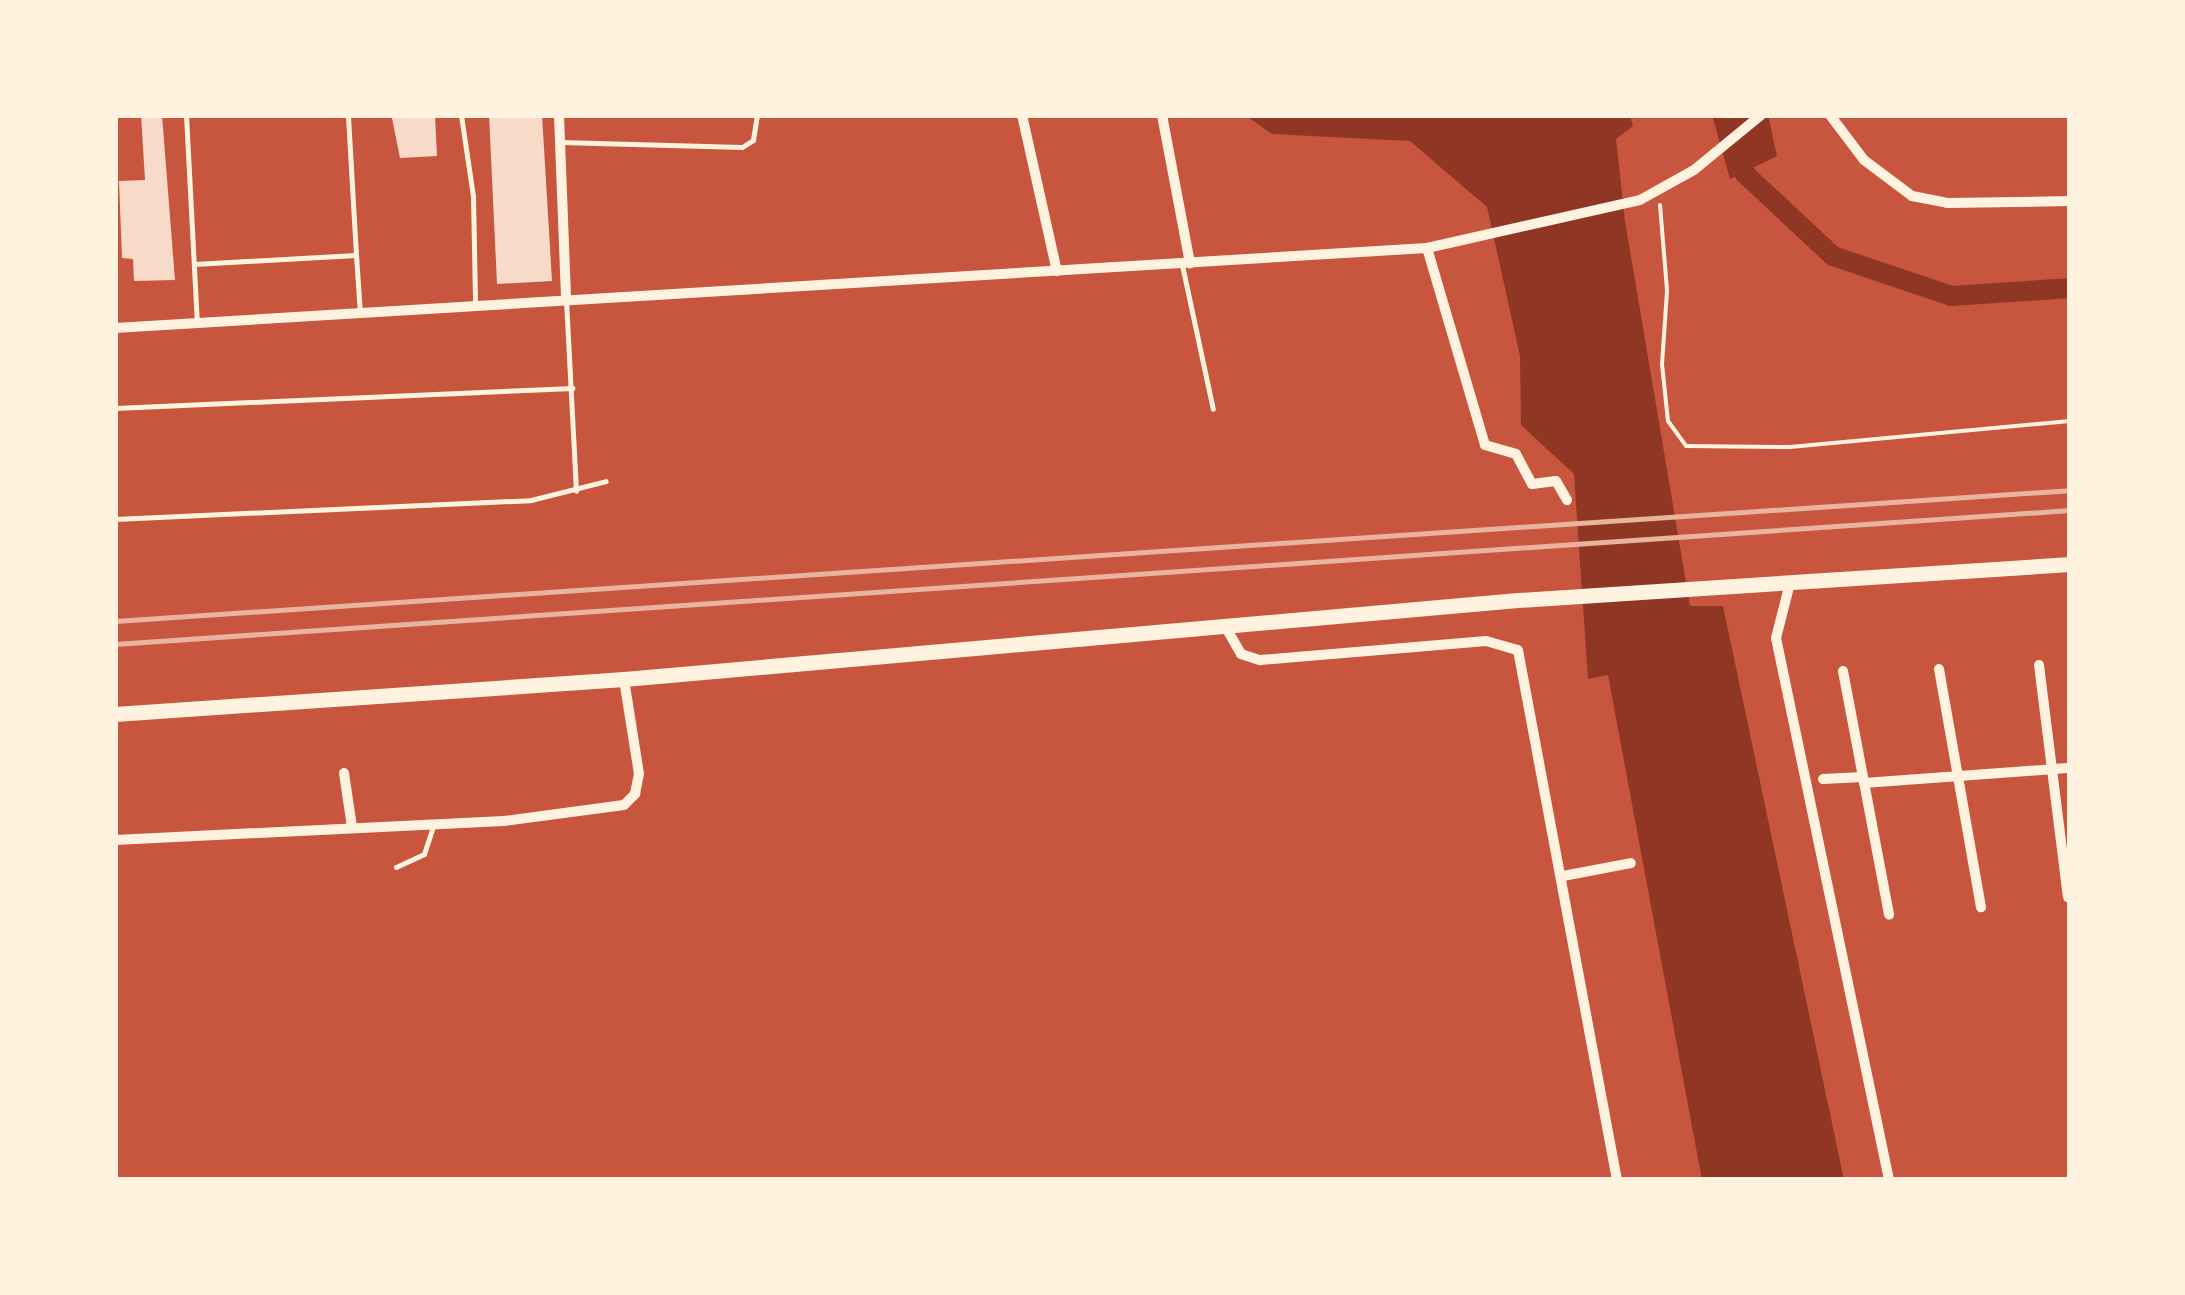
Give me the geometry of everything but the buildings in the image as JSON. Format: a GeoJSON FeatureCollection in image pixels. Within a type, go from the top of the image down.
{"type":"FeatureCollection","features":[{"type":"Feature","properties":{"kind":"main road"},"geometry":{"type":"LineString","coordinates":[[115,714],[624,679],[1518,600],[2070,564]]}},
{"type":"Feature","properties":{"kind":"street"},"geometry":{"type":"LineString","coordinates":[[559,115],[566,300]]}},
{"type":"Feature","properties":{"kind":"street"},"geometry":{"type":"LineString","coordinates":[[1022,115],[1056,271]]}},
{"type":"Feature","properties":{"kind":"street"},"geometry":{"type":"LineString","coordinates":[[1162,115],[1186,264]]}},
{"type":"Feature","properties":{"kind":"street"},"geometry":{"type":"LineString","coordinates":[[115,328],[1427,248],[1640,200],[1694,170],[1761,115]]}},
{"type":"Feature","properties":{"kind":"street"},"geometry":{"type":"LineString","coordinates":[[1830,115],[1864,160],[1912,196],[1946,204],[2070,201]]}},
{"type":"Feature","properties":{"kind":"street"},"geometry":{"type":"LineString","coordinates":[[1427,248],[1485,445],[1516,454],[1532,484],[1556,481],[1567,500]]}},
{"type":"Feature","properties":{"kind":"street"},"geometry":{"type":"LineString","coordinates":[[1790,584],[1776,638],[1888,1180]]}},
{"type":"Feature","properties":{"kind":"street"},"geometry":{"type":"LineString","coordinates":[[1225,626],[1240,654],[1260,660],[1486,641],[1513,645],[1563,876],[1617,1180]]}},
{"type":"Feature","properties":{"kind":"street"},"geometry":{"type":"LineString","coordinates":[[2039,665],[2068,897]]}},
{"type":"Feature","properties":{"kind":"street"},"geometry":{"type":"LineString","coordinates":[[1939,669],[1981,907]]}},
{"type":"Feature","properties":{"kind":"street"},"geometry":{"type":"LineString","coordinates":[[1843,671],[1889,915]]}},
{"type":"Feature","properties":{"kind":"street"},"geometry":{"type":"LineString","coordinates":[[115,840],[540,818],[630,800],[639,774],[624,679]]}},
{"type":"Feature","properties":{"kind":"street"},"geometry":{"type":"LineString","coordinates":[[1823,780],[2070,768]]}},
{"type":"Feature","properties":{"kind":"street"},"geometry":{"type":"LineString","coordinates":[[344,774],[352,827]]}},
{"type":"Feature","properties":{"kind":"street"},"geometry":{"type":"LineString","coordinates":[[1563,876],[1631,863]]}},
{"type":"Feature","properties":{"kind":"lane"},"geometry":{"type":"LineString","coordinates":[[186,115],[197,324]]}},
{"type":"Feature","properties":{"kind":"lane"},"geometry":{"type":"LineString","coordinates":[[348,115],[360,313]]}},
{"type":"Feature","properties":{"kind":"lane"},"geometry":{"type":"LineString","coordinates":[[461,115],[473,196],[475,305]]}},
{"type":"Feature","properties":{"kind":"lane"},"geometry":{"type":"LineString","coordinates":[[560,142],[742,148],[754,140],[757,115]]}},
{"type":"Feature","properties":{"kind":"lane"},"geometry":{"type":"LineString","coordinates":[[1960,115],[2040,115]]}},
{"type":"Feature","properties":{"kind":"lane"},"geometry":{"type":"LineString","coordinates":[[194,264],[356,254]]}},
{"type":"Feature","properties":{"kind":"lane"},"geometry":{"type":"LineString","coordinates":[[1186,264],[1213,409]]}},
{"type":"Feature","properties":{"kind":"lane"},"geometry":{"type":"LineString","coordinates":[[566,300],[576,491]]}},
{"type":"Feature","properties":{"kind":"lane"},"geometry":{"type":"LineString","coordinates":[[115,408],[572,388]]}},
{"type":"Feature","properties":{"kind":"lane"},"geometry":{"type":"LineString","coordinates":[[115,519],[459,505],[576,491],[606,480]]}},
{"type":"Feature","properties":{"kind":"lane"},"geometry":{"type":"LineString","coordinates":[[396,866],[424,854],[434,824]]}},
{"type":"Feature","properties":{"kind":"path"},"geometry":{"type":"LineString","coordinates":[[1659,190],[1668,421],[1686,446],[1790,446],[2070,421]]}},
{"type":"Feature","properties":{"kind":"shaded area"},"geometry":{"type":"Polygon","coordinates":[[[1245,115],[1630,115],[1633,126],[1616,139],[1625,221],[1690,606],[1723,606],[1844,1180],[1702,1180],[1608,675],[1588,679],[1574,474],[1521,425],[1520,356],[1487,207],[1410,141],[1272,134],[1245,115]]]}},
{"type":"Feature","properties":{"kind":"shaded area"},"geometry":{"type":"Polygon","coordinates":[[[1712,115],[1768,115],[1777,156],[1730,179],[1712,115]]]}},
{"type":"Feature","properties":{"kind":"waterway"},"geometry":{"type":"LineString","coordinates":[[1728,115],[1745,174],[1833,256],[1951,296],[2070,288]]}},
{"type":"Feature","properties":{"kind":"railway"},"geometry":{"type":"LineString","coordinates":[[115,621],[2070,490]]}},
{"type":"Feature","properties":{"kind":"railway"},"geometry":{"type":"LineString","coordinates":[[115,644],[2070,510]]}}]}
